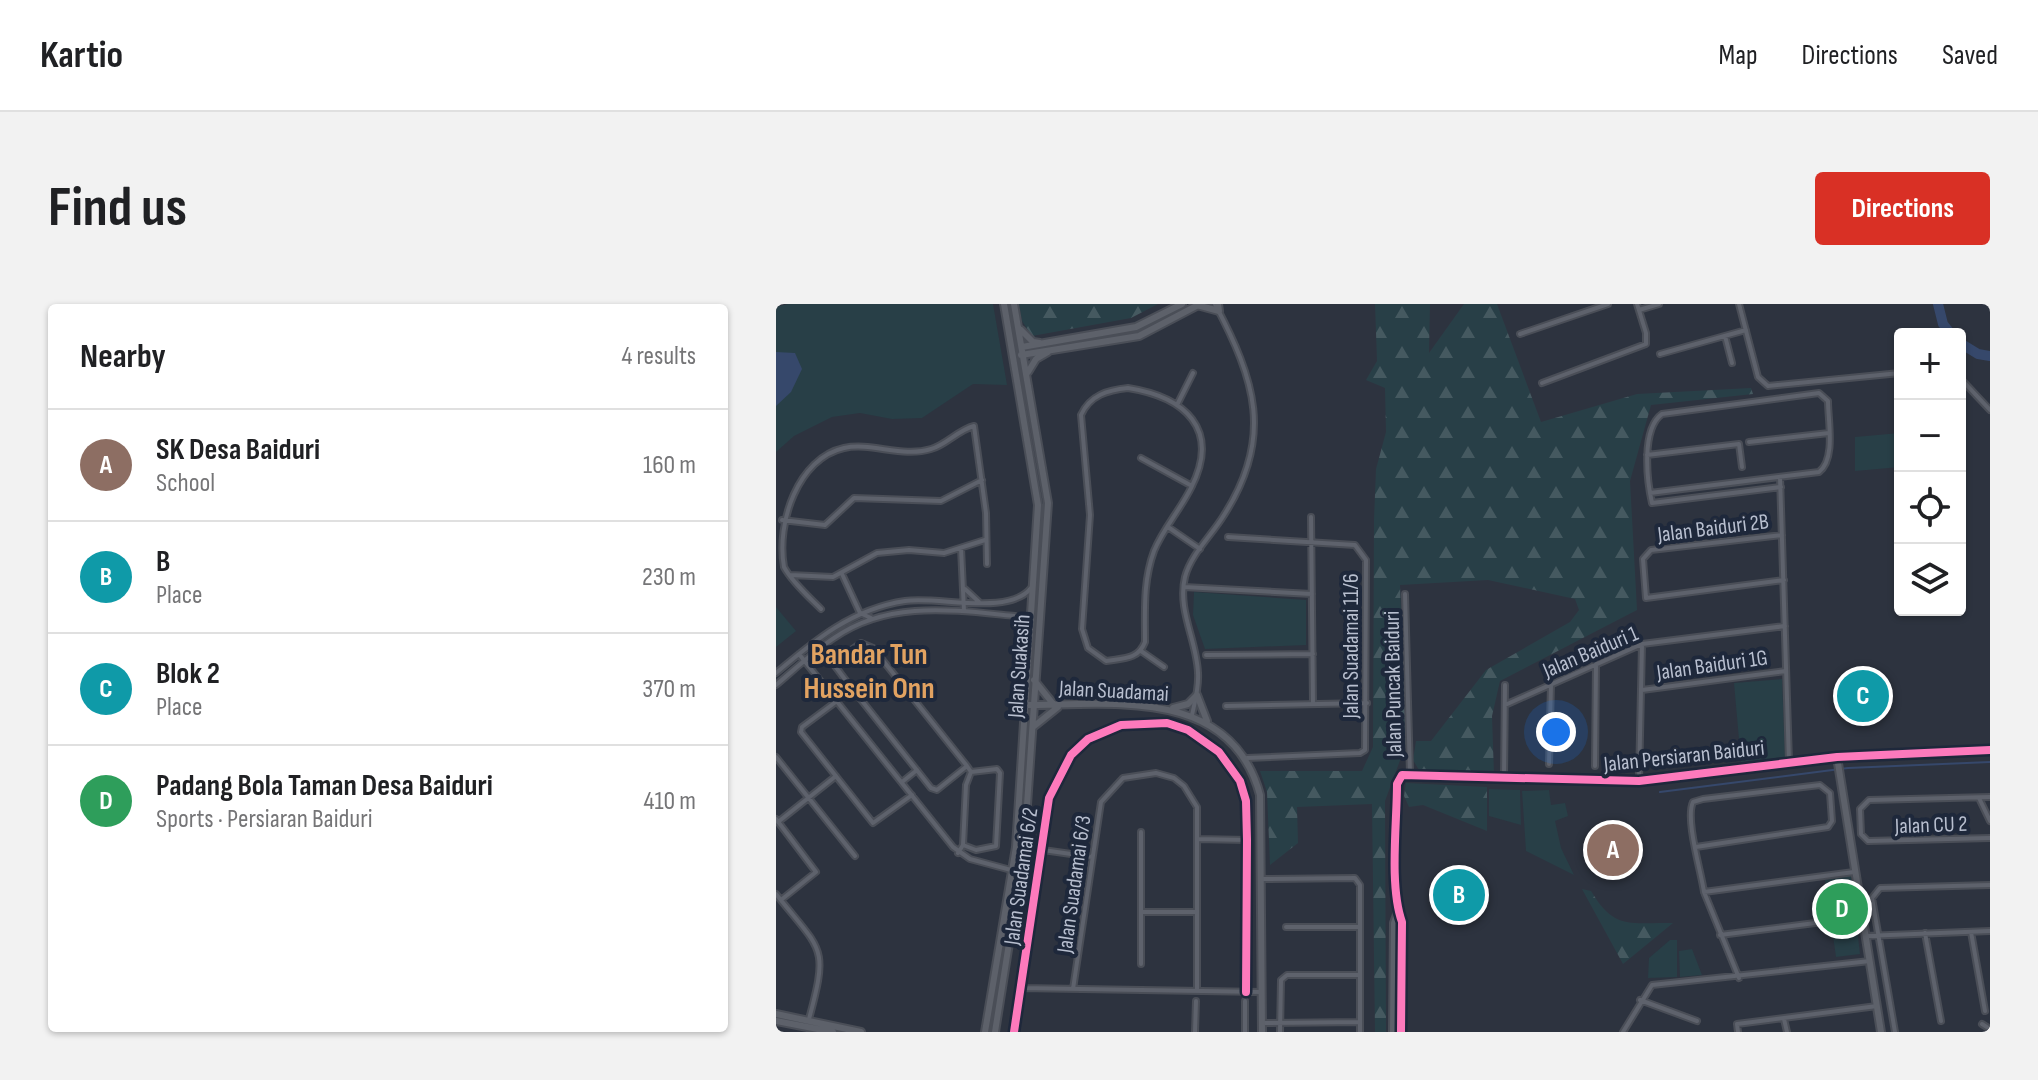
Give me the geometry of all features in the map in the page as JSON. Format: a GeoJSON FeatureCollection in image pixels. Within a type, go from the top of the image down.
{"type":"FeatureCollection","features":[{"type":"Feature","properties":{"kind":"street","name":"Jalan Suakasih"},"geometry":{"type":"LineString","coordinates":[[985,1032],[1013,871],[1038,505],[1015,352],[1004,304]]}},
{"type":"Feature","properties":{"kind":"street","name":"Jalan Suakasih"},"geometry":{"type":"LineString","coordinates":[[995,1032],[1024,848],[1048,503],[1014,304]]}},
{"type":"Feature","properties":{"kind":"street"},"geometry":{"type":"LineString","coordinates":[[1027,373],[1036,359],[1050,347],[1136,327],[1182,304]]}},
{"type":"Feature","properties":{"kind":"street"},"geometry":{"type":"LineString","coordinates":[[1520,334],[1608,304]]}},
{"type":"Feature","properties":{"kind":"street"},"geometry":{"type":"LineString","coordinates":[[1542,383],[1646,344],[1638,307],[1659,304]]}},
{"type":"Feature","properties":{"kind":"street"},"geometry":{"type":"LineString","coordinates":[[1739,304],[1742,331],[1758,377],[1768,386],[1894,374]]}},
{"type":"Feature","properties":{"kind":"street"},"geometry":{"type":"LineString","coordinates":[[1015,352],[1139,336],[1199,305],[1217,306],[1234,338],[1255,401],[1254,440],[1236,497],[1185,576],[1185,614],[1198,671],[1192,715]]}},
{"type":"Feature","properties":{"kind":"street"},"geometry":{"type":"LineString","coordinates":[[1019,327],[1033,342],[1050,347]]}},
{"type":"Feature","properties":{"kind":"street"},"geometry":{"type":"LineString","coordinates":[[1660,354],[1742,331]]}},
{"type":"Feature","properties":{"kind":"street"},"geometry":{"type":"LineString","coordinates":[[1725,336],[1732,363]]}},
{"type":"Feature","properties":{"kind":"street"},"geometry":{"type":"LineString","coordinates":[[1178,404],[1193,373]]}},
{"type":"Feature","properties":{"kind":"street"},"geometry":{"type":"LineString","coordinates":[[1966,384],[1990,410]]}},
{"type":"Feature","properties":{"kind":"street"},"geometry":{"type":"LineString","coordinates":[[1114,389],[1152,392],[1178,404],[1198,425],[1203,457],[1192,486],[1159,539],[1144,582],[1145,642],[1141,651],[1136,656],[1106,661],[1095,655],[1084,640],[1082,593],[1090,515],[1081,415],[1094,398],[1114,389]]}},
{"type":"Feature","properties":{"kind":"street"},"geometry":{"type":"LineString","coordinates":[[1650,493],[1819,472],[1828,461],[1828,401],[1824,396],[1792,396],[1662,414],[1655,419],[1647,455],[1650,493],[1652,503],[1781,487]]}},
{"type":"Feature","properties":{"kind":"street"},"geometry":{"type":"LineString","coordinates":[[821,609],[790,575],[782,560],[782,520],[794,483],[814,463],[842,448],[891,452],[931,449],[974,426],[982,480],[987,564]]}},
{"type":"Feature","properties":{"kind":"street"},"geometry":{"type":"LineString","coordinates":[[1749,442],[1829,433]]}},
{"type":"Feature","properties":{"kind":"street"},"geometry":{"type":"LineString","coordinates":[[1647,455],[1739,444],[1742,467]]}},
{"type":"Feature","properties":{"kind":"street"},"geometry":{"type":"LineString","coordinates":[[1141,458],[1192,486]]}},
{"type":"Feature","properties":{"kind":"street"},"geometry":{"type":"LineString","coordinates":[[1780,477],[1789,762]]}},
{"type":"Feature","properties":{"kind":"street"},"geometry":{"type":"LineString","coordinates":[[782,520],[825,525],[854,498],[941,501],[982,480]]}},
{"type":"Feature","properties":{"kind":"street"},"geometry":{"type":"LineString","coordinates":[[1311,517],[1313,704]]}},
{"type":"Feature","properties":{"kind":"street"},"geometry":{"type":"LineString","coordinates":[[1168,527],[1200,549]]}},
{"type":"Feature","properties":{"kind":"street","name":"Jalan Baiduri 2B"},"geometry":{"type":"LineString","coordinates":[[1782,535],[1651,550],[1643,559],[1646,598],[1784,580]]}},
{"type":"Feature","properties":{"kind":"street"},"geometry":{"type":"LineString","coordinates":[[1228,537],[1311,542]]}},
{"type":"Feature","properties":{"kind":"street"},"geometry":{"type":"LineString","coordinates":[[790,575],[833,577],[877,553],[909,550],[944,553],[985,540]]}},
{"type":"Feature","properties":{"kind":"street","name":"Jalan Suadamai 11/6"},"geometry":{"type":"LineString","coordinates":[[1247,758],[1360,753],[1365,750],[1366,560],[1355,545],[1311,542]]}},
{"type":"Feature","properties":{"kind":"street"},"geometry":{"type":"LineString","coordinates":[[961,548],[964,611]]}},
{"type":"Feature","properties":{"kind":"street"},"geometry":{"type":"LineString","coordinates":[[842,574],[860,613],[873,618]]}},
{"type":"Feature","properties":{"kind":"street"},"geometry":{"type":"LineString","coordinates":[[776,673],[844,620],[874,608],[910,601],[1019,600],[1032,586]]}},
{"type":"Feature","properties":{"kind":"street"},"geometry":{"type":"LineString","coordinates":[[964,587],[979,602]]}},
{"type":"Feature","properties":{"kind":"street"},"geometry":{"type":"LineString","coordinates":[[951,600],[964,587]]}},
{"type":"Feature","properties":{"kind":"street"},"geometry":{"type":"LineString","coordinates":[[1184,587],[1312,594]]}},
{"type":"Feature","properties":{"kind":"street","name":"Jalan Puncak Baiduri"},"geometry":{"type":"LineString","coordinates":[[1405,594],[1410,774]]}},
{"type":"Feature","properties":{"kind":"street"},"geometry":{"type":"LineString","coordinates":[[854,603],[874,608]]}},
{"type":"Feature","properties":{"kind":"street"},"geometry":{"type":"LineString","coordinates":[[844,620],[854,603]]}},
{"type":"Feature","properties":{"kind":"street"},"geometry":{"type":"LineString","coordinates":[[776,685],[833,638],[873,618],[919,609],[964,611],[1021,619],[1029,645]]}},
{"type":"Feature","properties":{"kind":"street","name":"Jalan Baiduri 1"},"geometry":{"type":"LineString","coordinates":[[1505,705],[1642,644],[1785,626]]}},
{"type":"Feature","properties":{"kind":"street"},"geometry":{"type":"LineString","coordinates":[[967,766],[937,790],[917,770],[847,682],[835,666],[836,661],[861,643],[868,644],[967,766],[971,772]]}},
{"type":"Feature","properties":{"kind":"street"},"geometry":{"type":"LineString","coordinates":[[1639,781],[1642,644]]}},
{"type":"Feature","properties":{"kind":"street"},"geometry":{"type":"LineString","coordinates":[[1141,651],[1164,667]]}},
{"type":"Feature","properties":{"kind":"street"},"geometry":{"type":"LineString","coordinates":[[799,654],[958,853],[1013,871]]}},
{"type":"Feature","properties":{"kind":"street"},"geometry":{"type":"LineString","coordinates":[[1206,655],[1313,654]]}},
{"type":"Feature","properties":{"kind":"street"},"geometry":{"type":"LineString","coordinates":[[1595,766],[1596,663]]}},
{"type":"Feature","properties":{"kind":"street","name":"Jalan Baiduri 1G"},"geometry":{"type":"LineString","coordinates":[[1642,690],[1786,671]]}},
{"type":"Feature","properties":{"kind":"street"},"geometry":{"type":"LineString","coordinates":[[1031,729],[1058,705],[1034,680]]}},
{"type":"Feature","properties":{"kind":"street"},"geometry":{"type":"LineString","coordinates":[[832,695],[847,682]]}},
{"type":"Feature","properties":{"kind":"street"},"geometry":{"type":"LineString","coordinates":[[1549,764],[1551,684]]}},
{"type":"Feature","properties":{"kind":"street"},"geometry":{"type":"LineString","coordinates":[[1504,779],[1505,685]]}},
{"type":"Feature","properties":{"kind":"street"},"geometry":{"type":"LineString","coordinates":[[1171,709],[1188,704],[1197,695]]}},
{"type":"Feature","properties":{"kind":"street"},"geometry":{"type":"LineString","coordinates":[[1197,695],[1209,724]]}},
{"type":"Feature","properties":{"kind":"street"},"geometry":{"type":"LineString","coordinates":[[837,701],[802,727],[801,732],[873,823],[912,795]]}},
{"type":"Feature","properties":{"kind":"street"},"geometry":{"type":"LineString","coordinates":[[1226,706],[1367,703]]}},
{"type":"Feature","properties":{"kind":"street","name":"Jalan Suadamai"},"geometry":{"type":"LineString","coordinates":[[1024,705],[1171,709],[1209,724],[1247,758],[1260,795],[1262,1032]]}},
{"type":"Feature","properties":{"kind":"street","name":"Jalan Suadamai 6/2"},"geometry":{"type":"LineString","coordinates":[[1014,1032],[1049,798],[1071,755],[1101,732],[1144,722],[1167,723],[1188,730],[1229,763],[1246,801],[1246,992]]}},
{"type":"Feature","properties":{"kind":"street"},"geometry":{"type":"LineString","coordinates":[[1881,1032],[1837,757],[1990,750]]}},
{"type":"Feature","properties":{"kind":"street"},"geometry":{"type":"LineString","coordinates":[[776,757],[855,856]]}},
{"type":"Feature","properties":{"kind":"street","name":"Jalan Persiaran Baiduri"},"geometry":{"type":"LineString","coordinates":[[1410,774],[1639,781],[1837,757]]}},
{"type":"Feature","properties":{"kind":"street"},"geometry":{"type":"LineString","coordinates":[[963,845],[976,850],[996,846],[1000,773],[997,769],[971,772]]}},
{"type":"Feature","properties":{"kind":"street"},"geometry":{"type":"LineString","coordinates":[[902,782],[917,770]]}},
{"type":"Feature","properties":{"kind":"street"},"geometry":{"type":"LineString","coordinates":[[958,853],[963,845],[966,785],[971,772]]}},
{"type":"Feature","properties":{"kind":"street","name":"Jalan Suadamai 6/3"},"geometry":{"type":"LineString","coordinates":[[1073,989],[1101,802],[1123,778],[1141,773],[1174,778],[1191,793],[1197,807],[1197,991]]}},
{"type":"Feature","properties":{"kind":"street"},"geometry":{"type":"LineString","coordinates":[[1393,1032],[1394,923],[1398,912],[1397,784],[1402,775],[1410,774]]}},
{"type":"Feature","properties":{"kind":"street"},"geometry":{"type":"LineString","coordinates":[[781,900],[816,872],[777,821],[836,776]]}},
{"type":"Feature","properties":{"kind":"street"},"geometry":{"type":"LineString","coordinates":[[1696,847],[1828,827],[1832,821],[1830,793],[1820,785],[1693,802],[1690,809],[1696,847],[1704,892],[1739,978]]}},
{"type":"Feature","properties":{"kind":"street"},"geometry":{"type":"LineString","coordinates":[[1990,797],[1979,798],[1990,821]]}},
{"type":"Feature","properties":{"kind":"street","name":"Jalan CU 2"},"geometry":{"type":"LineString","coordinates":[[1979,798],[1862,803],[1861,834],[1868,841],[1990,838]]}},
{"type":"Feature","properties":{"kind":"street"},"geometry":{"type":"LineString","coordinates":[[1141,832],[1141,964]]}},
{"type":"Feature","properties":{"kind":"street"},"geometry":{"type":"LineString","coordinates":[[1197,839],[1247,840]]}},
{"type":"Feature","properties":{"kind":"street"},"geometry":{"type":"LineString","coordinates":[[1043,850],[1092,857]]}},
{"type":"Feature","properties":{"kind":"street"},"geometry":{"type":"LineString","coordinates":[[1704,892],[1854,872]]}},
{"type":"Feature","properties":{"kind":"street"},"geometry":{"type":"LineString","coordinates":[[1263,879],[1355,878],[1360,885],[1360,1032]]}},
{"type":"Feature","properties":{"kind":"street"},"geometry":{"type":"LineString","coordinates":[[1895,1032],[1872,898],[1875,892],[1880,888],[1990,885]]}},
{"type":"Feature","properties":{"kind":"street"},"geometry":{"type":"LineString","coordinates":[[776,894],[821,955],[821,975],[809,1019]]}},
{"type":"Feature","properties":{"kind":"street"},"geometry":{"type":"LineString","coordinates":[[1141,912],[1197,912]]}},
{"type":"Feature","properties":{"kind":"street"},"geometry":{"type":"LineString","coordinates":[[1398,912],[1402,922],[1401,1032]]}},
{"type":"Feature","properties":{"kind":"street"},"geometry":{"type":"LineString","coordinates":[[1720,935],[1823,922]]}},
{"type":"Feature","properties":{"kind":"street"},"geometry":{"type":"LineString","coordinates":[[1286,927],[1360,927]]}},
{"type":"Feature","properties":{"kind":"street"},"geometry":{"type":"LineString","coordinates":[[1865,936],[1990,931]]}},
{"type":"Feature","properties":{"kind":"street"},"geometry":{"type":"LineString","coordinates":[[1971,932],[1985,1011]]}},
{"type":"Feature","properties":{"kind":"street"},"geometry":{"type":"LineString","coordinates":[[1925,933],[1941,1021]]}},
{"type":"Feature","properties":{"kind":"street"},"geometry":{"type":"LineString","coordinates":[[1623,1032],[1649,987],[1870,961]]}},
{"type":"Feature","properties":{"kind":"street"},"geometry":{"type":"LineString","coordinates":[[1280,1032],[1281,980],[1287,975],[1360,975]]}},
{"type":"Feature","properties":{"kind":"street"},"geometry":{"type":"LineString","coordinates":[[1021,988],[1262,992]]}},
{"type":"Feature","properties":{"kind":"street"},"geometry":{"type":"LineString","coordinates":[[1640,1000],[1697,1021]]}},
{"type":"Feature","properties":{"kind":"street"},"geometry":{"type":"LineString","coordinates":[[1195,1032],[1196,1001]]}},
{"type":"Feature","properties":{"kind":"street"},"geometry":{"type":"LineString","coordinates":[[1245,1001],[1245,1032]]}},
{"type":"Feature","properties":{"kind":"street"},"geometry":{"type":"LineString","coordinates":[[1738,1032],[1737,1024],[1877,1006]]}},
{"type":"Feature","properties":{"kind":"street"},"geometry":{"type":"LineString","coordinates":[[776,1014],[861,1032]]}},
{"type":"Feature","properties":{"kind":"street"},"geometry":{"type":"LineString","coordinates":[[1784,1018],[1787,1032]]}},
{"type":"Feature","properties":{"kind":"street"},"geometry":{"type":"LineString","coordinates":[[776,1021],[833,1032]]}},
{"type":"Feature","properties":{"kind":"street"},"geometry":{"type":"LineString","coordinates":[[1262,1023],[1360,1022]]}},
{"type":"Feature","properties":{"kind":"street"},"geometry":{"type":"LineString","coordinates":[[1982,1024],[1990,1029]]}},
{"type":"Feature","properties":{"kind":"green space"},"geometry":{"type":"Polygon","coordinates":[[[788,304],[993,304],[1007,385],[973,384],[922,418],[892,419],[860,413],[832,417],[794,436],[776,452],[776,307],[788,304]]]}},
{"type":"Feature","properties":{"kind":"green space"},"geometry":{"type":"Polygon","coordinates":[[[1019,304],[1158,304],[1131,318],[1032,336],[1022,321],[1019,304]]]}},
{"type":"Feature","properties":{"kind":"green space"},"geometry":{"type":"Polygon","coordinates":[[[1375,304],[1430,304],[1429,353],[1464,304],[1497,304],[1541,422],[1637,394],[1751,388],[1753,394],[1651,405],[1630,481],[1637,610],[1500,681],[1492,716],[1494,775],[1419,770],[1413,760],[1416,741],[1431,741],[1486,670],[1570,622],[1579,610],[1575,599],[1488,580],[1400,585],[1406,744],[1385,801],[1386,1032],[1375,1032],[1372,804],[1297,807],[1298,843],[1270,865],[1267,792],[1260,771],[1362,771],[1373,747],[1376,469],[1386,432],[1385,388],[1366,380],[1377,361],[1375,304]]]}},
{"type":"Feature","properties":{"kind":"green space"},"geometry":{"type":"Polygon","coordinates":[[[1894,434],[1894,468],[1855,471],[1855,437],[1894,434]]]}},
{"type":"Feature","properties":{"kind":"green space"},"geometry":{"type":"Polygon","coordinates":[[[1194,592],[1306,600],[1306,645],[1205,649],[1193,615],[1194,592]]]}},
{"type":"Feature","properties":{"kind":"green space"},"geometry":{"type":"Polygon","coordinates":[[[776,607],[796,631],[776,647],[776,607]]]}},
{"type":"Feature","properties":{"kind":"green space"},"geometry":{"type":"Polygon","coordinates":[[[1782,679],[1785,757],[1741,762],[1734,683],[1782,679]]]}},
{"type":"Feature","properties":{"kind":"green space"},"geometry":{"type":"Polygon","coordinates":[[[1406,783],[1487,787],[1487,831],[1423,805],[1409,807],[1404,796],[1406,783]]]}},
{"type":"Feature","properties":{"kind":"green space"},"geometry":{"type":"Polygon","coordinates":[[[1489,789],[1520,790],[1521,825],[1489,816],[1489,789]]]}},
{"type":"Feature","properties":{"kind":"green space"},"geometry":{"type":"Polygon","coordinates":[[[1549,790],[1551,805],[1565,803],[1568,816],[1555,821],[1561,848],[1574,875],[1526,851],[1522,791],[1549,790]]]}},
{"type":"Feature","properties":{"kind":"green space"},"geometry":{"type":"Polygon","coordinates":[[[1851,876],[1860,954],[1836,957],[1825,880],[1851,876]]]}},
{"type":"Feature","properties":{"kind":"green space"},"geometry":{"type":"Polygon","coordinates":[[[1582,889],[1591,891],[1608,913],[1625,922],[1673,923],[1623,964],[1582,889]]]}},
{"type":"Feature","properties":{"kind":"green space"},"geometry":{"type":"Polygon","coordinates":[[[1670,940],[1677,940],[1677,977],[1648,978],[1649,958],[1670,940]]]}},
{"type":"Feature","properties":{"kind":"green space"},"geometry":{"type":"Polygon","coordinates":[[[1692,949],[1702,975],[1680,977],[1679,951],[1692,949]]]}},
{"type":"Feature","properties":{"kind":"water"},"geometry":{"type":"Polygon","coordinates":[[[776,352],[795,353],[802,369],[791,392],[776,406],[776,352]]]}},
{"type":"Feature","properties":{"kind":"waterway"},"geometry":{"type":"LineString","coordinates":[[1938,304],[1946,328]]}},
{"type":"Feature","properties":{"kind":"waterway"},"geometry":{"type":"LineString","coordinates":[[1966,347],[1978,354],[1990,356]]}},
{"type":"Feature","properties":{"kind":"waterway"},"geometry":{"type":"LineString","coordinates":[[1660,792],[1848,768],[1990,762]]}},
{"type":"Feature","properties":{"kind":"cycle path"},"geometry":{"type":"LineString","coordinates":[[1014,1032],[1049,798],[1071,755],[1088,739],[1121,725],[1167,723],[1188,730],[1219,752],[1240,781],[1246,801],[1246,992]]}},
{"type":"Feature","properties":{"kind":"cycle path"},"geometry":{"type":"LineString","coordinates":[[1401,1032],[1402,922],[1396,891],[1395,854],[1397,784],[1402,775],[1639,781],[1837,757],[1990,750]]}},
{"type":"Feature","properties":{"kind":"place","name":"Blok 2"},"geometry":{"type":"Point","coordinates":[1863,696]}},
{"type":"Feature","properties":{"kind":"place","name":"SK Desa Baiduri"},"geometry":{"type":"Point","coordinates":[1613,850]}},
{"type":"Feature","properties":{"kind":"place","name":"B"},"geometry":{"type":"Point","coordinates":[1459,895]}},
{"type":"Feature","properties":{"kind":"place","name":"Padang Bola Taman Desa Baiduri"},"geometry":{"type":"Point","coordinates":[1842,909]}},
{"type":"Feature","properties":{"kind":"district","name":"Bandar Tun Hussein Onn"},"geometry":{"type":"Point","coordinates":[869,671]}}]}
